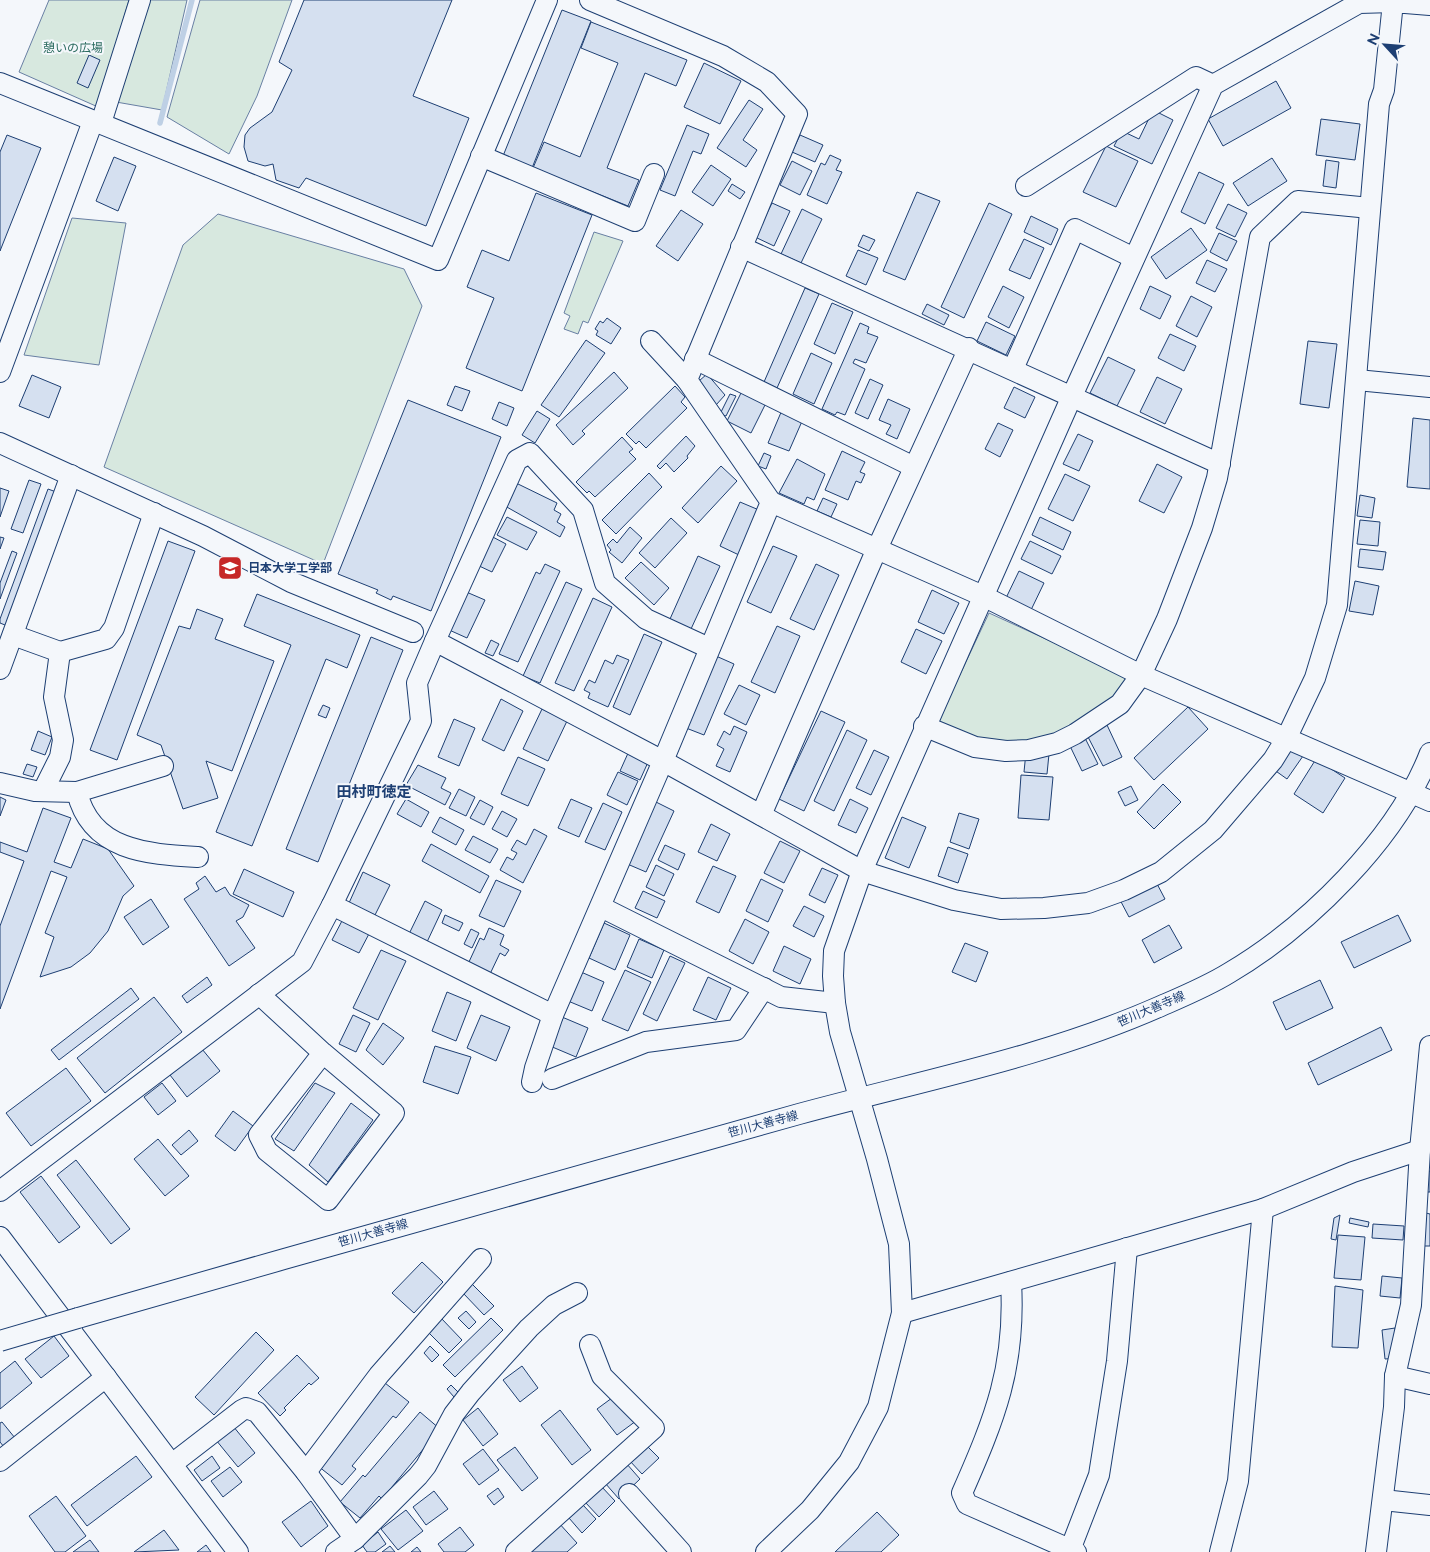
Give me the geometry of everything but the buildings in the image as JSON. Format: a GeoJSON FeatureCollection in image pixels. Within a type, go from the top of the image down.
{"type":"FeatureCollection","features":[{"type":"Feature","properties":{"kind":"street"},"geometry":{"type":"LineString","coordinates":[[0,372],[97,122],[140,0]]}},
{"type":"Feature","properties":{"kind":"street"},"geometry":{"type":"LineString","coordinates":[[590,0],[723,56],[767,82],[797,114],[687,380]]}},
{"type":"Feature","properties":{"kind":"street"},"geometry":{"type":"LineString","coordinates":[[0,83],[438,260],[543,1]]}},
{"type":"Feature","properties":{"kind":"street"},"geometry":{"type":"LineString","coordinates":[[766,1552],[810,1510],[848,1462],[878,1407],[902,1313],[899,1244],[860,1098],[840,1032],[833,976],[834,951],[862,871],[924,726],[1213,85],[1359,3],[1394,2],[1430,5]]}},
{"type":"Feature","properties":{"kind":"street"},"geometry":{"type":"LineString","coordinates":[[435,641],[663,761],[862,871],[954,900],[1001,908],[1044,908],[1088,903],[1124,890],[1161,872],[1213,830],[1274,760],[1315,678],[1337,605],[1379,104],[1384,90],[1394,2]]}},
{"type":"Feature","properties":{"kind":"street"},"geometry":{"type":"LineString","coordinates":[[1026,186],[1196,77],[1213,85]]}},
{"type":"Feature","properties":{"kind":"street"},"geometry":{"type":"LineString","coordinates":[[481,156],[635,221],[654,174]]}},
{"type":"Feature","properties":{"kind":"street"},"geometry":{"type":"LineString","coordinates":[[924,726],[975,747],[1006,751],[1029,750],[1057,743],[1099,719],[1120,704],[1141,674],[1167,619],[1202,528],[1220,464],[1260,237],[1298,201],[1370,208]]}},
{"type":"Feature","properties":{"kind":"street"},"geometry":{"type":"LineString","coordinates":[[1013,369],[1075,229],[1134,258]]}},
{"type":"Feature","properties":{"kind":"street"},"geometry":{"type":"LineString","coordinates":[[741,247],[969,348],[1220,464]]}},
{"type":"Feature","properties":{"kind":"street"},"geometry":{"type":"LineString","coordinates":[[651,341],[687,380],[771,502],[876,551],[983,596],[1141,674],[1421,797]]}},
{"type":"Feature","properties":{"kind":"street"},"geometry":{"type":"LineString","coordinates":[[761,815],[876,551],[969,348]]}},
{"type":"Feature","properties":{"kind":"street"},"geometry":{"type":"LineString","coordinates":[[695,359],[914,467]]}},
{"type":"Feature","properties":{"kind":"street"},"geometry":{"type":"LineString","coordinates":[[1357,380],[1430,387]]}},
{"type":"Feature","properties":{"kind":"street"},"geometry":{"type":"LineString","coordinates":[[0,443],[154,513],[291,582],[414,632]]}},
{"type":"Feature","properties":{"kind":"street"},"geometry":{"type":"LineString","coordinates":[[0,1191],[302,962],[332,905],[420,722],[416,684],[517,460],[530,453],[583,510],[605,583],[646,619],[709,648]]}},
{"type":"Feature","properties":{"kind":"street"},"geometry":{"type":"LineString","coordinates":[[0,669],[71,475]]}},
{"type":"Feature","properties":{"kind":"street"},"geometry":{"type":"LineString","coordinates":[[764,988],[736,1030],[646,1042],[542,1080],[535,1068],[554,1015],[771,502]]}},
{"type":"Feature","properties":{"kind":"street"},"geometry":{"type":"LineString","coordinates":[[13,635],[60,652],[106,639],[114,628],[154,513]]}},
{"type":"Feature","properties":{"kind":"street"},"geometry":{"type":"LineString","coordinates":[[43,791],[60,757],[63,740],[54,697],[60,652]]}},
{"type":"Feature","properties":{"kind":"street","name":"笹川大善寺線"},"geometry":{"type":"LineString","coordinates":[[0,1341],[462,1208],[1005,1060],[1087,1036],[1147,1012],[1230,973],[1294,926],[1344,880],[1421,797],[1430,753]]}},
{"type":"Feature","properties":{"kind":"street"},"geometry":{"type":"LineString","coordinates":[[0,783],[43,791],[77,792],[163,766]]}},
{"type":"Feature","properties":{"kind":"street"},"geometry":{"type":"LineString","coordinates":[[77,792],[81,809],[101,835],[131,849],[168,856],[198,857]]}},
{"type":"Feature","properties":{"kind":"street"},"geometry":{"type":"LineString","coordinates":[[332,905],[554,1015]]}},
{"type":"Feature","properties":{"kind":"street"},"geometry":{"type":"LineString","coordinates":[[600,907],[782,997],[835,1003]]}},
{"type":"Feature","properties":{"kind":"street"},"geometry":{"type":"LineString","coordinates":[[259,994],[323,1053],[394,1113],[328,1200],[267,1151],[259,1135],[323,1053]]}},
{"type":"Feature","properties":{"kind":"street"},"geometry":{"type":"LineString","coordinates":[[1376,1552],[1395,1376],[1411,1305],[1422,1278],[1420,1150],[1430,1046]]}},
{"type":"Feature","properties":{"kind":"street"},"geometry":{"type":"LineString","coordinates":[[902,1313],[1264,1209],[1353,1172],[1420,1150]]}},
{"type":"Feature","properties":{"kind":"street"},"geometry":{"type":"LineString","coordinates":[[1220,1552],[1238,1481],[1264,1209]]}},
{"type":"Feature","properties":{"kind":"street"},"geometry":{"type":"LineString","coordinates":[[0,1237],[238,1552]]}},
{"type":"Feature","properties":{"kind":"street"},"geometry":{"type":"LineString","coordinates":[[1011,1282],[1013,1317],[1005,1381],[991,1427],[962,1493],[967,1504],[1073,1551],[1099,1475],[1117,1361],[1127,1248]]}},
{"type":"Feature","properties":{"kind":"street"},"geometry":{"type":"LineString","coordinates":[[306,1472],[380,1375],[481,1259]]}},
{"type":"Feature","properties":{"kind":"street"},"geometry":{"type":"LineString","coordinates":[[336,1552],[355,1539],[386,1510],[426,1466],[454,1414],[483,1379],[554,1305],[578,1293]]}},
{"type":"Feature","properties":{"kind":"street"},"geometry":{"type":"LineString","coordinates":[[516,1552],[654,1428],[602,1376],[590,1345]]}},
{"type":"Feature","properties":{"kind":"street"},"geometry":{"type":"LineString","coordinates":[[1395,1376],[1430,1384]]}},
{"type":"Feature","properties":{"kind":"street"},"geometry":{"type":"LineString","coordinates":[[0,1461],[106,1378]]}},
{"type":"Feature","properties":{"kind":"street"},"geometry":{"type":"LineString","coordinates":[[172,1464],[246,1408],[257,1412],[306,1472],[355,1539]]}},
{"type":"Feature","properties":{"kind":"street"},"geometry":{"type":"LineString","coordinates":[[628,1494],[681,1552]]}},
{"type":"Feature","properties":{"kind":"street"},"geometry":{"type":"LineString","coordinates":[[1383,1500],[1430,1505]]}},
{"type":"Feature","properties":{"kind":"green space","name":"憩いの広場"},"geometry":{"type":"Polygon","coordinates":[[[49,0],[129,0],[98,107],[19,72],[49,0]]]}},
{"type":"Feature","properties":{"kind":"green space"},"geometry":{"type":"Polygon","coordinates":[[[147,0],[187,0],[162,110],[116,102],[147,0]]]}},
{"type":"Feature","properties":{"kind":"green space"},"geometry":{"type":"Polygon","coordinates":[[[200,0],[292,0],[257,96],[229,154],[167,117],[200,0]]]}},
{"type":"Feature","properties":{"kind":"green space"},"geometry":{"type":"Polygon","coordinates":[[[218,214],[404,269],[422,306],[323,564],[104,467],[183,245],[218,214]]]}},
{"type":"Feature","properties":{"kind":"green space"},"geometry":{"type":"Polygon","coordinates":[[[72,218],[126,223],[99,365],[24,355],[72,218]]]}},
{"type":"Feature","properties":{"kind":"green space"},"geometry":{"type":"Polygon","coordinates":[[[594,232],[623,241],[588,323],[583,321],[578,334],[564,329],[570,316],[564,313],[594,232]]]}},
{"type":"Feature","properties":{"kind":"green space"},"geometry":{"type":"Polygon","coordinates":[[[989,613],[1129,677],[1107,704],[1068,730],[1008,746],[969,739],[938,721],[989,613]]]}},
{"type":"Feature","properties":{"kind":"waterway"},"geometry":{"type":"LineString","coordinates":[[160,123],[192,0]]}},
{"type":"Feature","properties":{"kind":"place","name":"日本大学工学部"},"geometry":{"type":"Point","coordinates":[230,568]}},
{"type":"Feature","properties":{"kind":"district","name":"田村町徳定"},"geometry":{"type":"Point","coordinates":[374,792]}}]}
